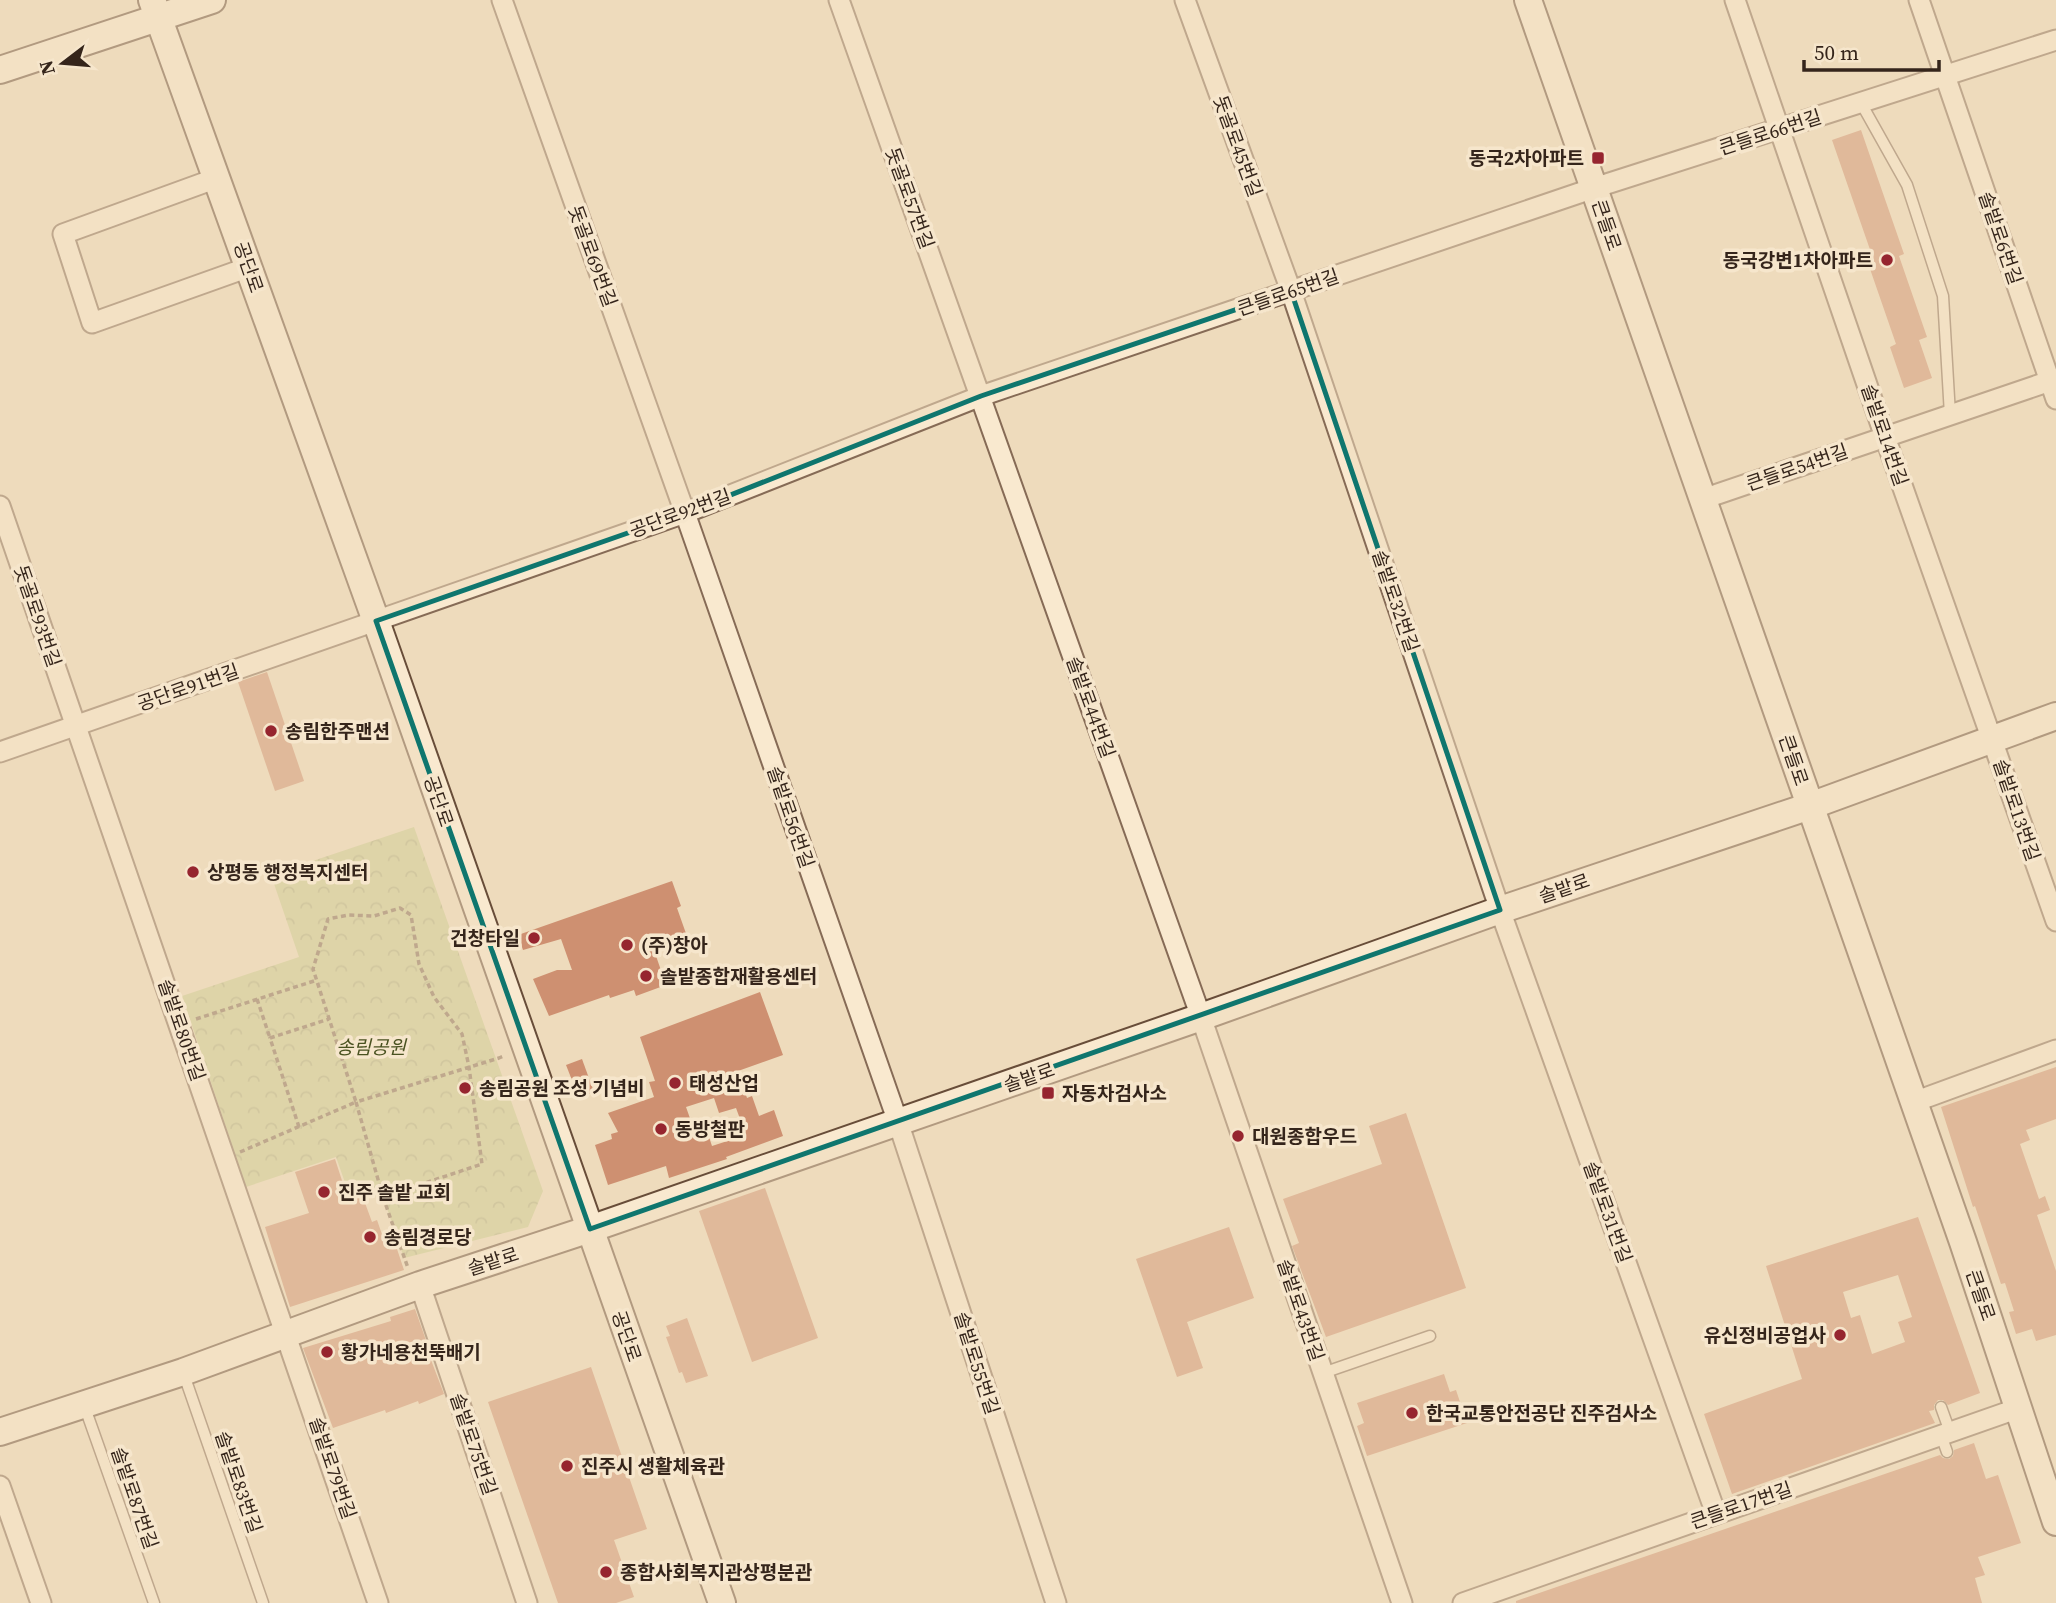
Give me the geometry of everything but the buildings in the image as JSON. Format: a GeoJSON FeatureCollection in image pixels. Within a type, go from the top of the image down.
{"type":"FeatureCollection","features":[{"type":"Feature","properties":{"kind":"street"},"geometry":{"type":"LineString","coordinates":[[0,69],[155,9],[212,0]]}},
{"type":"Feature","properties":{"kind":"street","name":"돗골로69번길"},"geometry":{"type":"LineString","coordinates":[[502,0],[685,513]]}},
{"type":"Feature","properties":{"kind":"street","name":"돗골로57번길"},"geometry":{"type":"LineString","coordinates":[[839,0],[981,396]]}},
{"type":"Feature","properties":{"kind":"street","name":"돗골로45번길"},"geometry":{"type":"LineString","coordinates":[[1185,0],[1291,291]]}},
{"type":"Feature","properties":{"kind":"street","name":"큰들로"},"geometry":{"type":"LineString","coordinates":[[1528,0],[1914,1102],[2020,1408],[2056,1522]]}},
{"type":"Feature","properties":{"kind":"street","name":"솔밭로14번길"},"geometry":{"type":"LineString","coordinates":[[1735,0],[1992,739]]}},
{"type":"Feature","properties":{"kind":"street","name":"솔밭로6번길"},"geometry":{"type":"LineString","coordinates":[[1919,0],[2054,386]]}},
{"type":"Feature","properties":{"kind":"street","name":"공단로"},"geometry":{"type":"LineString","coordinates":[[155,9],[376,621],[722,1603]]}},
{"type":"Feature","properties":{"kind":"street","name":"큰들로66번길"},"geometry":{"type":"LineString","coordinates":[[1594,188],[2056,40]]}},
{"type":"Feature","properties":{"kind":"street"},"geometry":{"type":"LineString","coordinates":[[217,178],[62,234],[92,323],[249,267]]}},
{"type":"Feature","properties":{"kind":"street","name":"큰들로65번길"},"geometry":{"type":"LineString","coordinates":[[981,396],[1594,188]]}},
{"type":"Feature","properties":{"kind":"street","name":"솔밭로32번길"},"geometry":{"type":"LineString","coordinates":[[1291,291],[1500,910]]}},
{"type":"Feature","properties":{"kind":"street","name":"큰들로54번길"},"geometry":{"type":"LineString","coordinates":[[1703,499],[1950,415],[2054,386]]}},
{"type":"Feature","properties":{"kind":"street","name":"공단로92번길"},"geometry":{"type":"LineString","coordinates":[[376,621],[685,513],[981,396]]}},
{"type":"Feature","properties":{"kind":"street","name":"솔밭로44번길"},"geometry":{"type":"LineString","coordinates":[[981,396],[1201,1017]]}},
{"type":"Feature","properties":{"kind":"street","name":"돗골로93번길"},"geometry":{"type":"LineString","coordinates":[[0,506],[76,726]]}},
{"type":"Feature","properties":{"kind":"street","name":"솔밭로56번길"},"geometry":{"type":"LineString","coordinates":[[685,513],[898,1122]]}},
{"type":"Feature","properties":{"kind":"street","name":"공단로91번길"},"geometry":{"type":"LineString","coordinates":[[0,752],[376,621]]}},
{"type":"Feature","properties":{"kind":"street","name":"솔밭로"},"geometry":{"type":"LineString","coordinates":[[0,1432],[183,1372],[417,1287],[1201,1017],[1500,910],[1810,806],[2056,716]]}},
{"type":"Feature","properties":{"kind":"street","name":"솔밭로80번길"},"geometry":{"type":"LineString","coordinates":[[76,726],[287,1334]]}},
{"type":"Feature","properties":{"kind":"street","name":"솔밭로13번길"},"geometry":{"type":"LineString","coordinates":[[1992,739],[2056,921]]}},
{"type":"Feature","properties":{"kind":"street","name":"솔밭로31번길"},"geometry":{"type":"LineString","coordinates":[[1500,910],[1716,1514]]}},
{"type":"Feature","properties":{"kind":"street","name":"솔밭로43번길"},"geometry":{"type":"LineString","coordinates":[[1201,1017],[1402,1603]]}},
{"type":"Feature","properties":{"kind":"street"},"geometry":{"type":"LineString","coordinates":[[1914,1102],[2056,1050]]}},
{"type":"Feature","properties":{"kind":"street","name":"솔밭로55번길"},"geometry":{"type":"LineString","coordinates":[[898,1122],[1056,1603]]}},
{"type":"Feature","properties":{"kind":"street","name":"솔밭로75번길"},"geometry":{"type":"LineString","coordinates":[[417,1287],[527,1603]]}},
{"type":"Feature","properties":{"kind":"street","name":"솔밭로79번길"},"geometry":{"type":"LineString","coordinates":[[287,1334],[378,1603]]}},
{"type":"Feature","properties":{"kind":"street","name":"큰들로17번길"},"geometry":{"type":"LineString","coordinates":[[1463,1603],[1716,1514],[1946,1440],[2020,1408]]}},
{"type":"Feature","properties":{"kind":"street"},"geometry":{"type":"LineString","coordinates":[[0,1486],[41,1603]]}},
{"type":"Feature","properties":{"kind":"lane"},"geometry":{"type":"LineString","coordinates":[[1861,103],[1907,185],[1944,296],[1950,415]]}},
{"type":"Feature","properties":{"kind":"lane"},"geometry":{"type":"LineString","coordinates":[[1323,1373],[1430,1336]]}},
{"type":"Feature","properties":{"kind":"lane","name":"솔밭로83번길"},"geometry":{"type":"LineString","coordinates":[[183,1372],[263,1603]]}},
{"type":"Feature","properties":{"kind":"lane","name":"솔밭로87번길"},"geometry":{"type":"LineString","coordinates":[[84,1405],[154,1603]]}},
{"type":"Feature","properties":{"kind":"lane"},"geometry":{"type":"LineString","coordinates":[[1941,1407],[1946,1440]]}},
{"type":"Feature","properties":{"kind":"path"},"geometry":{"type":"LineString","coordinates":[[383,1197],[482,1164],[462,1034],[434,997],[419,964],[411,915],[400,908],[374,916],[348,915],[328,919],[313,969],[383,1197],[417,1287]]}},
{"type":"Feature","properties":{"kind":"path"},"geometry":{"type":"LineString","coordinates":[[190,1021],[317,980]]}},
{"type":"Feature","properties":{"kind":"path"},"geometry":{"type":"LineString","coordinates":[[257,999],[299,1126]]}},
{"type":"Feature","properties":{"kind":"path"},"geometry":{"type":"LineString","coordinates":[[270,1038],[329,1019]]}},
{"type":"Feature","properties":{"kind":"path"},"geometry":{"type":"LineString","coordinates":[[235,1154],[356,1102],[504,1056]]}},
{"type":"Feature","properties":{"kind":"highlighted area"},"geometry":{"type":"Polygon","coordinates":[[[1291,291],[1500,910],[590,1229],[376,621],[685,513],[981,396],[1291,291]]]}},
{"type":"Feature","properties":{"kind":"green space","name":"송림공원"},"geometry":{"type":"Polygon","coordinates":[[[414,827],[543,1191],[528,1227],[404,1258],[383,1197],[372,1196],[363,1189],[349,1194],[336,1157],[246,1187],[182,996],[299,957],[271,875],[414,827]]]}},
{"type":"Feature","properties":{"kind":"place","name":"동국2차아파트"},"geometry":{"type":"Point","coordinates":[1598,158]}},
{"type":"Feature","properties":{"kind":"place","name":"동국강변1차아파트"},"geometry":{"type":"Point","coordinates":[1887,260]}},
{"type":"Feature","properties":{"kind":"place","name":"송림한주맨션"},"geometry":{"type":"Point","coordinates":[271,731]}},
{"type":"Feature","properties":{"kind":"place","name":"상평동 행정복지센터"},"geometry":{"type":"Point","coordinates":[193,872]}},
{"type":"Feature","properties":{"kind":"place","name":"건창타일"},"geometry":{"type":"Point","coordinates":[534,938]}},
{"type":"Feature","properties":{"kind":"place","name":"(주)창아"},"geometry":{"type":"Point","coordinates":[627,945]}},
{"type":"Feature","properties":{"kind":"place","name":"솔밭종합재활용센터"},"geometry":{"type":"Point","coordinates":[646,976]}},
{"type":"Feature","properties":{"kind":"place","name":"태성산업"},"geometry":{"type":"Point","coordinates":[675,1083]}},
{"type":"Feature","properties":{"kind":"place","name":"송림공원 조성 기념비"},"geometry":{"type":"Point","coordinates":[465,1088]}},
{"type":"Feature","properties":{"kind":"place","name":"자동차검사소"},"geometry":{"type":"Point","coordinates":[1048,1093]}},
{"type":"Feature","properties":{"kind":"place","name":"동방철판"},"geometry":{"type":"Point","coordinates":[661,1129]}},
{"type":"Feature","properties":{"kind":"place","name":"대원종합우드"},"geometry":{"type":"Point","coordinates":[1238,1136]}},
{"type":"Feature","properties":{"kind":"place","name":"진주 솔밭 교회"},"geometry":{"type":"Point","coordinates":[324,1192]}},
{"type":"Feature","properties":{"kind":"place","name":"송림경로당"},"geometry":{"type":"Point","coordinates":[370,1237]}},
{"type":"Feature","properties":{"kind":"place","name":"유신정비공업사"},"geometry":{"type":"Point","coordinates":[1840,1335]}},
{"type":"Feature","properties":{"kind":"place","name":"황가네용천뚝배기"},"geometry":{"type":"Point","coordinates":[327,1352]}},
{"type":"Feature","properties":{"kind":"place","name":"한국교통안전공단 진주검사소"},"geometry":{"type":"Point","coordinates":[1412,1413]}},
{"type":"Feature","properties":{"kind":"place","name":"진주시 생활체육관"},"geometry":{"type":"Point","coordinates":[567,1466]}},
{"type":"Feature","properties":{"kind":"place","name":"종합사회복지관상평분관"},"geometry":{"type":"Point","coordinates":[606,1572]}}]}
